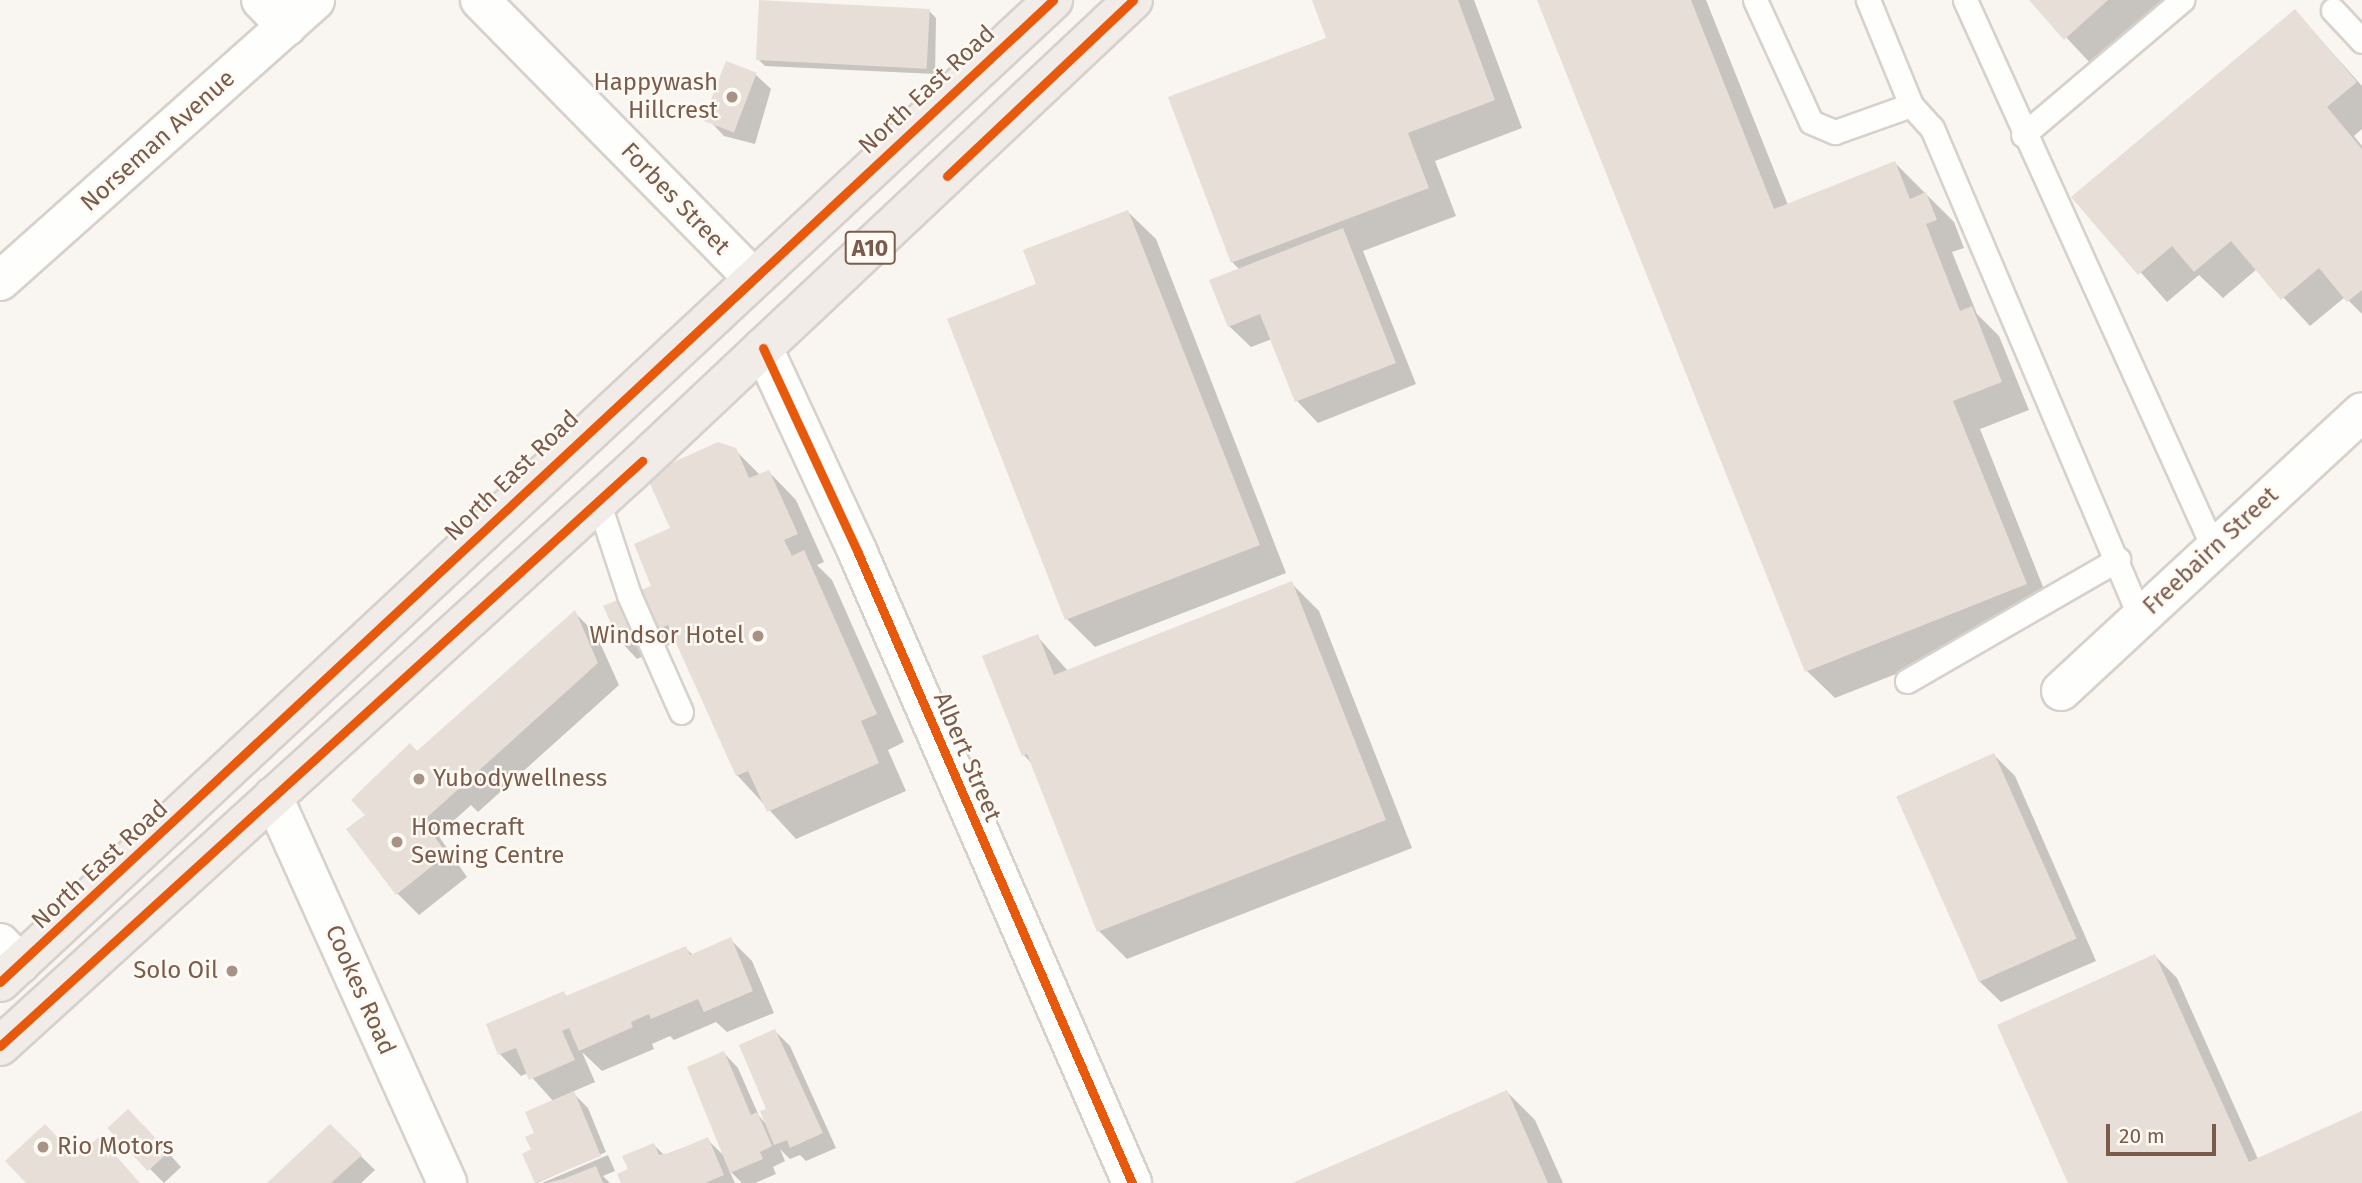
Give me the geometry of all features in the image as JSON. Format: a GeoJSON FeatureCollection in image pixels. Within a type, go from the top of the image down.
{"type":"FeatureCollection","features":[{"type":"Feature","properties":{"kind":"highway","name":"North East Road"},"geometry":{"type":"LineString","coordinates":[[7,963],[240,762],[724,304],[1053,0]]}},
{"type":"Feature","properties":{"kind":"highway","name":"A10"},"geometry":{"type":"LineString","coordinates":[[0,1046],[598,502],[1133,0]]}},
{"type":"Feature","properties":{"kind":"highway"},"geometry":{"type":"LineString","coordinates":[[753,278],[793,320]]}},
{"type":"Feature","properties":{"kind":"highway"},"geometry":{"type":"LineString","coordinates":[[724,304],[763,348]]}},
{"type":"Feature","properties":{"kind":"highway"},"geometry":{"type":"LineString","coordinates":[[240,762],[273,797]]}},
{"type":"Feature","properties":{"kind":"highway"},"geometry":{"type":"LineString","coordinates":[[7,963],[53,998]]}},
{"type":"Feature","properties":{"kind":"street","name":"Norseman Avenue"},"geometry":{"type":"LineString","coordinates":[[0,281],[274,13],[315,0]]}},
{"type":"Feature","properties":{"kind":"street","name":"Forbes Street"},"geometry":{"type":"LineString","coordinates":[[480,0],[753,278]]}},
{"type":"Feature","properties":{"kind":"street","name":"Albert Street"},"geometry":{"type":"LineString","coordinates":[[763,348],[858,553],[1132,1183]]}},
{"type":"Feature","properties":{"kind":"street","name":"Freebairn Street"},"geometry":{"type":"LineString","coordinates":[[2061,691],[2362,412]]}},
{"type":"Feature","properties":{"kind":"street","name":"Cookes Road"},"geometry":{"type":"LineString","coordinates":[[273,797],[447,1183]]}},
{"type":"Feature","properties":{"kind":"lane"},"geometry":{"type":"LineString","coordinates":[[1755,0],[1811,122],[1835,132],[1911,105]]}},
{"type":"Feature","properties":{"kind":"lane"},"geometry":{"type":"LineString","coordinates":[[1965,0],[2023,135],[2214,549]]}},
{"type":"Feature","properties":{"kind":"lane"},"geometry":{"type":"LineString","coordinates":[[2023,135],[2182,0]]}},
{"type":"Feature","properties":{"kind":"lane"},"geometry":{"type":"LineString","coordinates":[[1874,2],[1911,105],[1932,128],[2118,559],[2140,617]]}},
{"type":"Feature","properties":{"kind":"lane"},"geometry":{"type":"LineString","coordinates":[[2333,10],[2362,41]]}},
{"type":"Feature","properties":{"kind":"lane"},"geometry":{"type":"LineString","coordinates":[[598,502],[629,595],[681,712]]}},
{"type":"Feature","properties":{"kind":"lane"},"geometry":{"type":"LineString","coordinates":[[1907,681],[2118,559]]}},
{"type":"Feature","properties":{"kind":"building"},"geometry":{"type":"Polygon","coordinates":[[[759,0],[930,9],[927,69],[756,60],[759,0]]]}},
{"type":"Feature","properties":{"kind":"building"},"geometry":{"type":"Polygon","coordinates":[[[1312,0],[1458,0],[1495,100],[1408,133],[1429,188],[1231,263],[1168,97],[1326,38],[1312,0]]]}},
{"type":"Feature","properties":{"kind":"building"},"geometry":{"type":"Polygon","coordinates":[[[1537,0],[1691,0],[1774,209],[1895,161],[1910,199],[1926,192],[1937,220],[1926,224],[1960,311],[1972,306],[2002,382],[1953,401],[2027,584],[1805,672],[1537,0]]]}},
{"type":"Feature","properties":{"kind":"building"},"geometry":{"type":"Polygon","coordinates":[[[2029,0],[2108,0],[2064,40],[2029,0]]]}},
{"type":"Feature","properties":{"kind":"building"},"geometry":{"type":"Polygon","coordinates":[[[2295,9],[2357,82],[2327,107],[2362,149],[2362,290],[2347,302],[2319,268],[2281,300],[2231,241],[2194,272],[2172,246],[2138,275],[2071,197],[2295,9]]]}},
{"type":"Feature","properties":{"kind":"building","name":"Happywash Hillcrest"},"geometry":{"type":"Polygon","coordinates":[[[726,61],[757,73],[734,133],[703,121],[726,61]]]}},
{"type":"Feature","properties":{"kind":"building"},"geometry":{"type":"Polygon","coordinates":[[[1128,210],[1260,545],[1065,620],[947,319],[1036,284],[1023,250],[1128,210]]]}},
{"type":"Feature","properties":{"kind":"building"},"geometry":{"type":"Polygon","coordinates":[[[1343,228],[1396,363],[1295,402],[1260,314],[1228,327],[1209,280],[1343,228]]]}},
{"type":"Feature","properties":{"kind":"building","name":"Windsor Hotel"},"geometry":{"type":"Polygon","coordinates":[[[718,442],[736,448],[749,478],[769,470],[798,534],[784,540],[792,556],[804,550],[877,714],[861,721],[879,763],[767,812],[748,771],[736,776],[668,625],[621,645],[603,606],[651,586],[634,544],[670,528],[650,484],[656,470],[718,442]]]}},
{"type":"Feature","properties":{"kind":"building"},"geometry":{"type":"Polygon","coordinates":[[[1292,581],[1386,820],[1097,932],[1027,754],[1022,756],[982,656],[1038,634],[1054,675],[1292,581]]]}},
{"type":"Feature","properties":{"kind":"building"},"geometry":{"type":"Polygon","coordinates":[[[575,610],[598,663],[423,821],[447,854],[396,895],[346,829],[365,815],[351,800],[410,743],[417,751],[575,610]]]}},
{"type":"Feature","properties":{"kind":"building"},"geometry":{"type":"Polygon","coordinates":[[[1994,753],[2077,938],[1979,982],[1896,797],[1994,753]]]}},
{"type":"Feature","properties":{"kind":"building"},"geometry":{"type":"Polygon","coordinates":[[[731,937],[753,991],[704,1012],[698,999],[651,1019],[649,1014],[631,1022],[633,1027],[579,1051],[569,1028],[562,1031],[575,1060],[529,1080],[516,1048],[498,1055],[486,1024],[564,991],[566,996],[686,946],[690,955],[731,937]]]}},
{"type":"Feature","properties":{"kind":"building"},"geometry":{"type":"Polygon","coordinates":[[[2155,954],[2249,1162],[2362,1111],[2362,1183],[2068,1183],[1997,1025],[2155,954]]]}},
{"type":"Feature","properties":{"kind":"building"},"geometry":{"type":"Polygon","coordinates":[[[775,1029],[823,1133],[790,1148],[787,1140],[774,1145],[760,1111],[766,1109],[739,1045],[775,1029]]]}},
{"type":"Feature","properties":{"kind":"building"},"geometry":{"type":"Polygon","coordinates":[[[724,1051],[751,1115],[757,1112],[772,1146],[760,1152],[763,1159],[730,1173],[687,1067],[724,1051]]]}},
{"type":"Feature","properties":{"kind":"building"},"geometry":{"type":"Polygon","coordinates":[[[1507,1090],[1548,1183],[1292,1183],[1507,1090]]]}},
{"type":"Feature","properties":{"kind":"building"},"geometry":{"type":"Polygon","coordinates":[[[574,1091],[601,1156],[535,1183],[522,1154],[531,1149],[525,1137],[534,1133],[525,1112],[574,1091]]]}},
{"type":"Feature","properties":{"kind":"building"},"geometry":{"type":"Polygon","coordinates":[[[128,1109],[168,1152],[148,1171],[108,1128],[128,1109]]]}},
{"type":"Feature","properties":{"kind":"building","name":"Rio Motors"},"geometry":{"type":"Polygon","coordinates":[[[45,1124],[76,1157],[99,1137],[140,1183],[26,1183],[5,1161],[45,1124]]]}},
{"type":"Feature","properties":{"kind":"building"},"geometry":{"type":"Polygon","coordinates":[[[330,1124],[362,1155],[331,1183],[267,1183],[330,1124]]]}},
{"type":"Feature","properties":{"kind":"building"},"geometry":{"type":"Polygon","coordinates":[[[708,1137],[724,1175],[705,1183],[621,1183],[617,1174],[628,1169],[622,1156],[654,1143],[659,1155],[673,1152],[708,1137]]]}},
{"type":"Feature","properties":{"kind":"building"},"geometry":{"type":"Polygon","coordinates":[[[596,1166],[603,1183],[546,1183],[563,1179],[596,1166]]]}},
{"type":"Feature","properties":{"kind":"cycle path"},"geometry":{"type":"LineString","coordinates":[[0,982],[1053,0]]}},
{"type":"Feature","properties":{"kind":"cycle path"},"geometry":{"type":"LineString","coordinates":[[947,176],[1133,0]]}},
{"type":"Feature","properties":{"kind":"cycle path"},"geometry":{"type":"LineString","coordinates":[[763,348],[858,553],[1132,1183]]}},
{"type":"Feature","properties":{"kind":"cycle path"},"geometry":{"type":"LineString","coordinates":[[0,1046],[642,461]]}},
{"type":"Feature","properties":{"kind":"place","name":"Happywash Hillcrest"},"geometry":{"type":"Point","coordinates":[732,97]}},
{"type":"Feature","properties":{"kind":"place","name":"Windsor Hotel"},"geometry":{"type":"Point","coordinates":[758,636]}},
{"type":"Feature","properties":{"kind":"place","name":"Yubodywellness"},"geometry":{"type":"Point","coordinates":[419,779]}},
{"type":"Feature","properties":{"kind":"place","name":"Homecraft Sewing Centre"},"geometry":{"type":"Point","coordinates":[397,842]}},
{"type":"Feature","properties":{"kind":"place","name":"Solo Oil"},"geometry":{"type":"Point","coordinates":[232,971]}},
{"type":"Feature","properties":{"kind":"place","name":"Rio Motors"},"geometry":{"type":"Point","coordinates":[43,1147]}}]}
